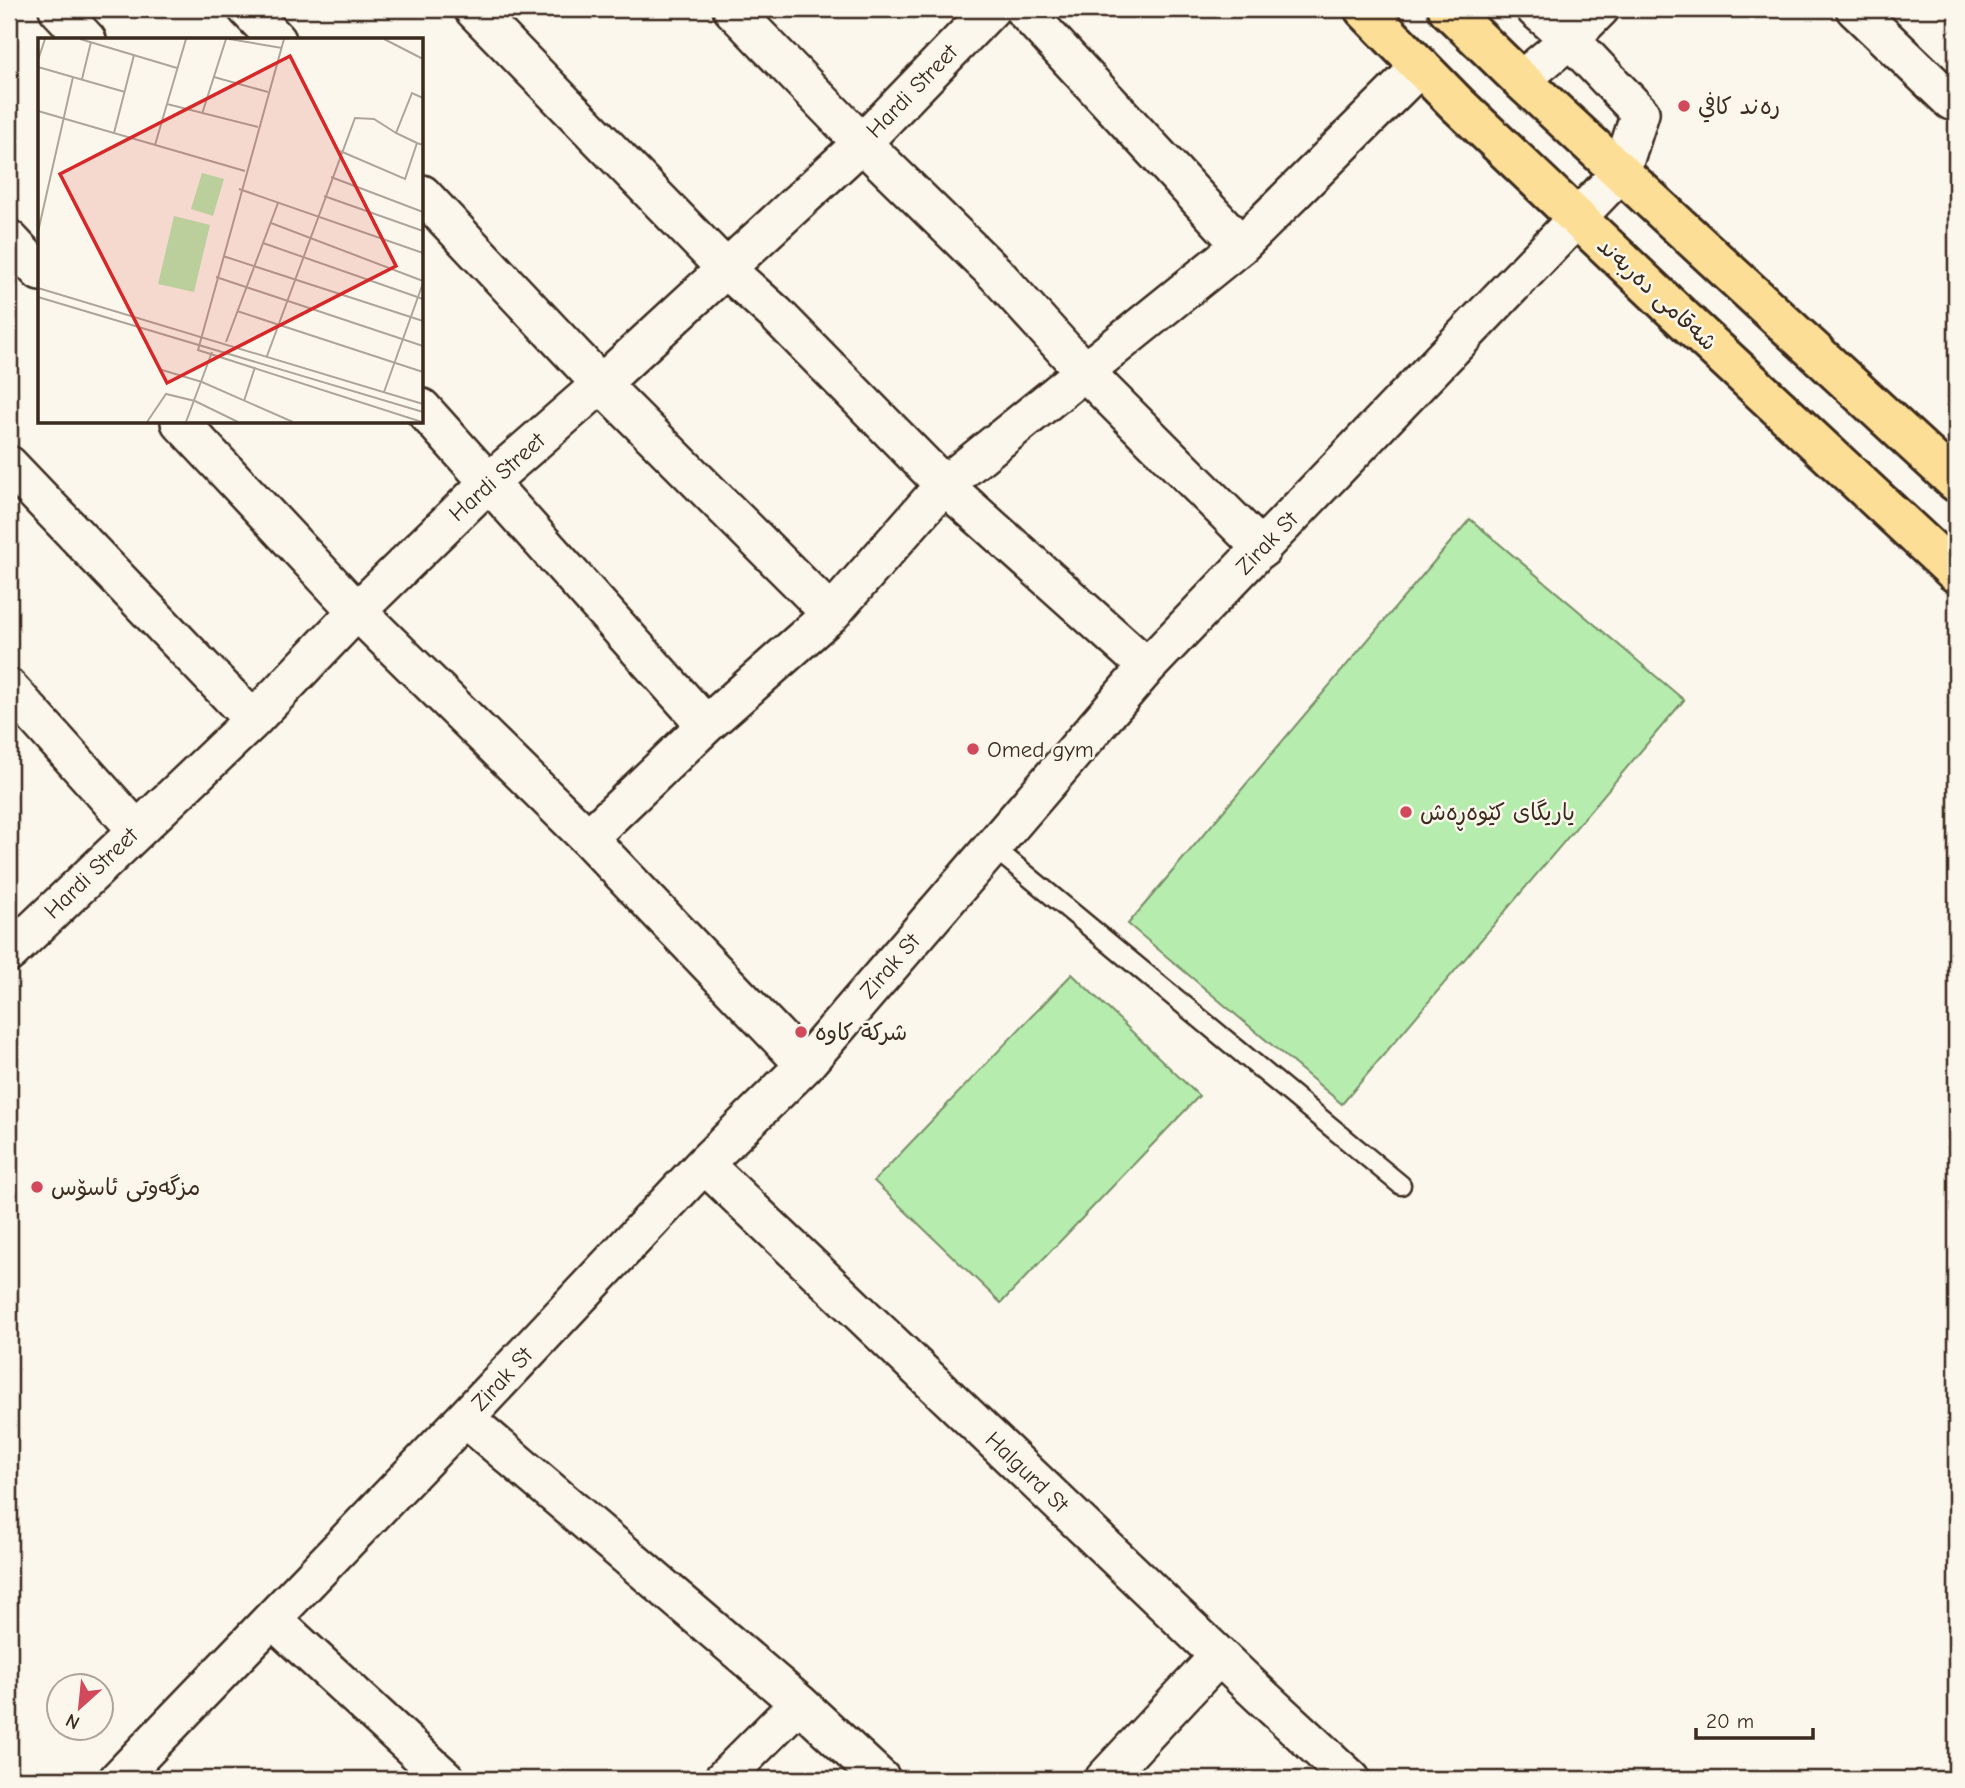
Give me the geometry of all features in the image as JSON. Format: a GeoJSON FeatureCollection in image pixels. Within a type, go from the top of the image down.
{"type":"FeatureCollection","features":[{"type":"Feature","properties":{"kind":"highway","name":"شەقامی دەربەند"},"geometry":{"type":"LineString","coordinates":[[1364,9],[1457,104],[1956,573]]}},
{"type":"Feature","properties":{"kind":"highway"},"geometry":{"type":"LineString","coordinates":[[1448,9],[1521,80],[1956,482]]}},
{"type":"Feature","properties":{"kind":"street"},"geometry":{"type":"LineString","coordinates":[[58,9],[85,38]]}},
{"type":"Feature","properties":{"kind":"street"},"geometry":{"type":"LineString","coordinates":[[247,9],[275,38]]}},
{"type":"Feature","properties":{"kind":"street"},"geometry":{"type":"LineString","coordinates":[[473,9],[727,270],[776,314],[944,485],[1147,667]]}},
{"type":"Feature","properties":{"kind":"street"},"geometry":{"type":"LineString","coordinates":[[732,9],[862,143],[996,274],[1083,370],[1262,549]]}},
{"type":"Feature","properties":{"kind":"street","name":"Hardi Street"},"geometry":{"type":"LineString","coordinates":[[9,953],[253,720],[357,611],[489,482],[727,270],[862,143],[991,9]]}},
{"type":"Feature","properties":{"kind":"street"},"geometry":{"type":"LineString","coordinates":[[1023,9],[1241,245]]}},
{"type":"Feature","properties":{"kind":"street"},"geometry":{"type":"LineString","coordinates":[[1535,9],[1570,40],[1640,113],[1621,173]]}},
{"type":"Feature","properties":{"kind":"street"},"geometry":{"type":"LineString","coordinates":[[1521,80],[1570,40],[1600,9]]}},
{"type":"Feature","properties":{"kind":"street"},"geometry":{"type":"LineString","coordinates":[[1855,9],[1951,101]]}},
{"type":"Feature","properties":{"kind":"street"},"geometry":{"type":"LineString","coordinates":[[588,838],[706,725],[831,614],[944,485],[1241,245],[1421,66]]}},
{"type":"Feature","properties":{"kind":"street","name":"Zirak St"},"geometry":{"type":"LineString","coordinates":[[118,1779],[466,1418],[704,1164],[805,1065],[1147,667],[1621,173]]}},
{"type":"Feature","properties":{"kind":"street"},"geometry":{"type":"LineString","coordinates":[[424,196],[601,384],[831,614]]}},
{"type":"Feature","properties":{"kind":"street"},"geometry":{"type":"LineString","coordinates":[[9,239],[38,270]]}},
{"type":"Feature","properties":{"kind":"street"},"geometry":{"type":"LineString","coordinates":[[424,410],[706,725]]}},
{"type":"Feature","properties":{"kind":"street"},"geometry":{"type":"LineString","coordinates":[[182,424],[357,611],[588,838],[805,1065]]}},
{"type":"Feature","properties":{"kind":"street"},"geometry":{"type":"LineString","coordinates":[[9,465],[253,720]]}},
{"type":"Feature","properties":{"kind":"street"},"geometry":{"type":"LineString","coordinates":[[9,688],[136,829]]}},
{"type":"Feature","properties":{"kind":"street","name":"Halgurd St"},"geometry":{"type":"LineString","coordinates":[[704,1164],[1351,1779]]}},
{"type":"Feature","properties":{"kind":"street"},"geometry":{"type":"LineString","coordinates":[[466,1418],[799,1703],[881,1779]]}},
{"type":"Feature","properties":{"kind":"street"},"geometry":{"type":"LineString","coordinates":[[272,1619],[446,1779]]}},
{"type":"Feature","properties":{"kind":"street"},"geometry":{"type":"LineString","coordinates":[[1104,1779],[1219,1656]]}},
{"type":"Feature","properties":{"kind":"street"},"geometry":{"type":"LineString","coordinates":[[723,1779],[799,1703]]}},
{"type":"Feature","properties":{"kind":"lane"},"geometry":{"type":"LineString","coordinates":[[993,847],[1401,1185]]}},
{"type":"Feature","properties":{"kind":"green space","name":"یاریگای کێوەڕەش"},"geometry":{"type":"Polygon","coordinates":[[[1470,519],[1684,700],[1342,1104],[1128,924],[1470,519]]]}},
{"type":"Feature","properties":{"kind":"green space"},"geometry":{"type":"Polygon","coordinates":[[[1072,974],[1199,1096],[1001,1303],[874,1181],[1072,974]]]}},
{"type":"Feature","properties":{"kind":"place","name":"رەند کافي"},"geometry":{"type":"Point","coordinates":[1684,106]}},
{"type":"Feature","properties":{"kind":"place","name":"Omed gym"},"geometry":{"type":"Point","coordinates":[973,749]}},
{"type":"Feature","properties":{"kind":"place","name":"یاریگای کێوەڕەش"},"geometry":{"type":"Point","coordinates":[1406,812]}},
{"type":"Feature","properties":{"kind":"place","name":"شركة كاوه"},"geometry":{"type":"Point","coordinates":[801,1032]}},
{"type":"Feature","properties":{"kind":"place","name":"مزگەوتی ئاسۆس"},"geometry":{"type":"Point","coordinates":[37,1187]}}]}
